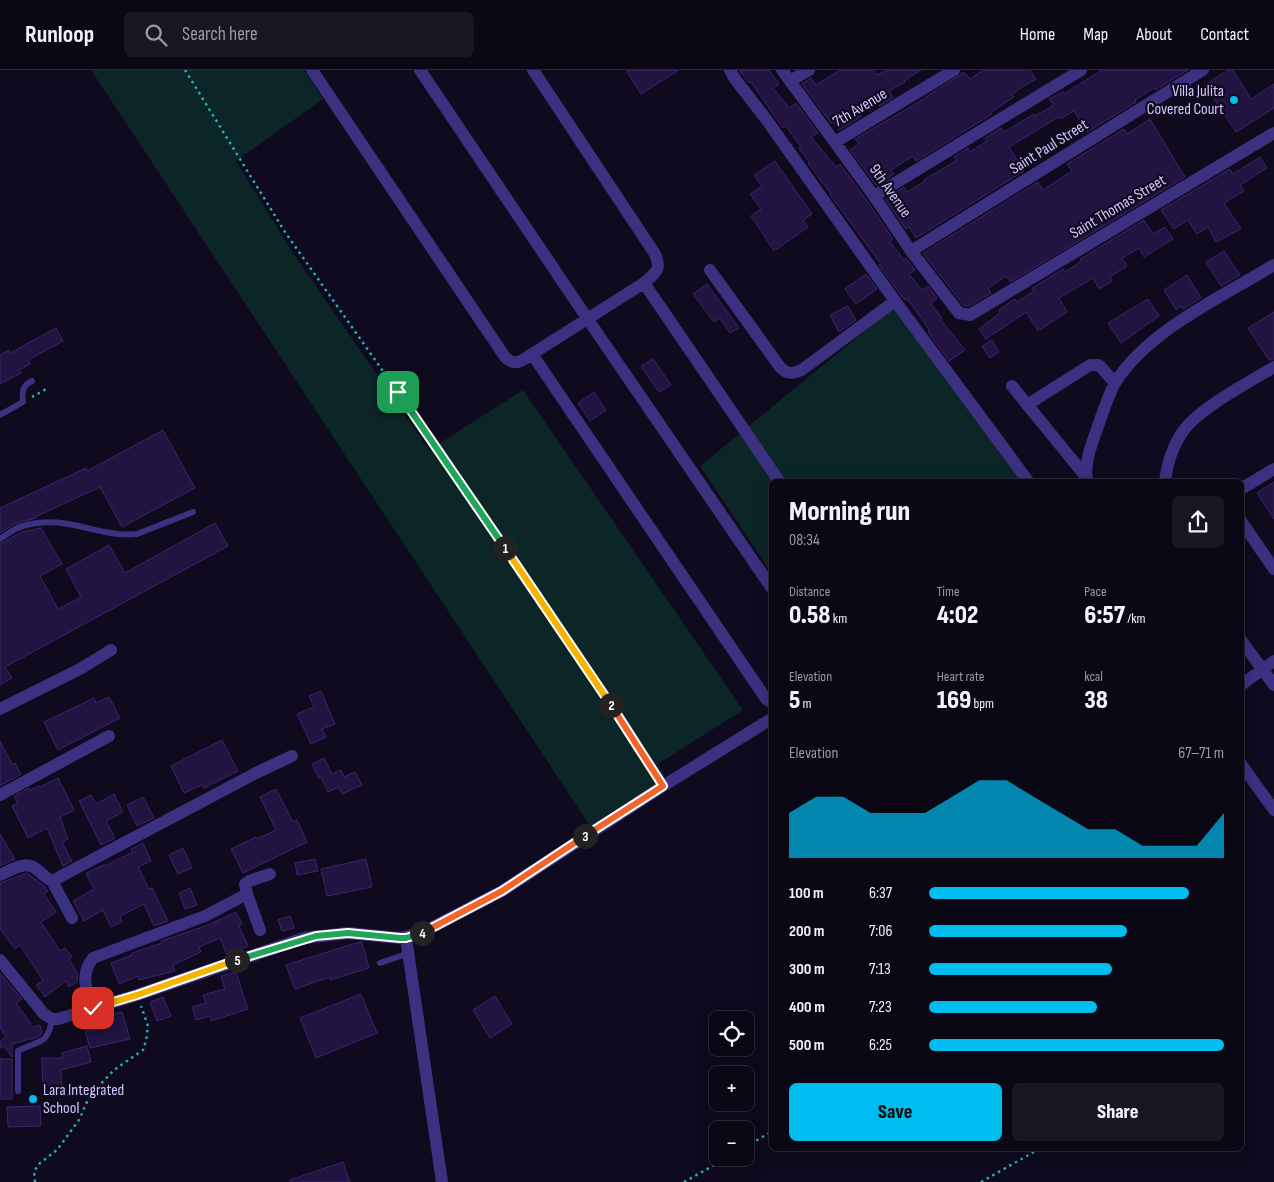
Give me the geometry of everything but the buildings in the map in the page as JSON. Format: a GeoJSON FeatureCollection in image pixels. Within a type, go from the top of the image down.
{"type":"FeatureCollection","features":[{"type":"Feature","properties":{"kind":"street"},"geometry":{"type":"LineString","coordinates":[[312,70],[505,357],[510,362],[516,363],[644,283],[657,271],[658,263],[655,254],[534,70]]}},
{"type":"Feature","properties":{"kind":"street"},"geometry":{"type":"LineString","coordinates":[[420,70],[769,585]]}},
{"type":"Feature","properties":{"kind":"street"},"geometry":{"type":"LineString","coordinates":[[730,70],[734,79],[766,119],[895,300],[1027,479]]}},
{"type":"Feature","properties":{"kind":"street","name":"9th Avenue"},"geometry":{"type":"LineString","coordinates":[[782,70],[874,196],[911,251],[959,313],[970,315],[979,310]]}},
{"type":"Feature","properties":{"kind":"street"},"geometry":{"type":"LineString","coordinates":[[790,81],[809,70]]}},
{"type":"Feature","properties":{"kind":"street","name":"7th Avenue"},"geometry":{"type":"LineString","coordinates":[[835,142],[954,70]]}},
{"type":"Feature","properties":{"kind":"street"},"geometry":{"type":"LineString","coordinates":[[874,196],[1081,70]]}},
{"type":"Feature","properties":{"kind":"street","name":"Saint Paul Street"},"geometry":{"type":"LineString","coordinates":[[911,251],[1203,70]]}},
{"type":"Feature","properties":{"kind":"street","name":"Saint Thomas Street"},"geometry":{"type":"LineString","coordinates":[[979,310],[1274,133]]}},
{"type":"Feature","properties":{"kind":"street"},"geometry":{"type":"LineString","coordinates":[[1087,479],[1086,464],[1088,454],[1105,406],[1115,383],[1132,362],[1158,337],[1188,316],[1274,265]]}},
{"type":"Feature","properties":{"kind":"street"},"geometry":{"type":"LineString","coordinates":[[710,270],[780,367],[790,374],[803,369],[895,300]]}},
{"type":"Feature","properties":{"kind":"street"},"geometry":{"type":"LineString","coordinates":[[644,283],[778,479]]}},
{"type":"Feature","properties":{"kind":"street"},"geometry":{"type":"LineString","coordinates":[[532,354],[769,701]]}},
{"type":"Feature","properties":{"kind":"street"},"geometry":{"type":"LineString","coordinates":[[1027,405],[1090,365],[1099,365],[1115,383]]}},
{"type":"Feature","properties":{"kind":"street"},"geometry":{"type":"LineString","coordinates":[[1165,479],[1168,464],[1181,434],[1205,410],[1274,367]]}},
{"type":"Feature","properties":{"kind":"street"},"geometry":{"type":"LineString","coordinates":[[1012,386],[1086,479]]}},
{"type":"Feature","properties":{"kind":"street"},"geometry":{"type":"LineString","coordinates":[[1244,488],[1274,469]]}},
{"type":"Feature","properties":{"kind":"street"},"geometry":{"type":"LineString","coordinates":[[1244,525],[1274,569]]}},
{"type":"Feature","properties":{"kind":"street"},"geometry":{"type":"LineString","coordinates":[[1244,644],[1274,685]]}},
{"type":"Feature","properties":{"kind":"street"},"geometry":{"type":"LineString","coordinates":[[0,710],[80,669],[111,650]]}},
{"type":"Feature","properties":{"kind":"street"},"geometry":{"type":"LineString","coordinates":[[1244,683],[1274,661]]}},
{"type":"Feature","properties":{"kind":"street"},"geometry":{"type":"LineString","coordinates":[[0,960],[44,1014],[52,1019],[58,1019],[316,936],[348,933],[406,938],[419,934],[502,891],[663,786],[769,720]]}},
{"type":"Feature","properties":{"kind":"street"},"geometry":{"type":"LineString","coordinates":[[0,795],[109,736]]}},
{"type":"Feature","properties":{"kind":"street"},"geometry":{"type":"LineString","coordinates":[[52,881],[256,773],[292,756]]}},
{"type":"Feature","properties":{"kind":"street"},"geometry":{"type":"LineString","coordinates":[[1244,768],[1274,810]]}},
{"type":"Feature","properties":{"kind":"street"},"geometry":{"type":"LineString","coordinates":[[0,876],[23,865],[34,866],[52,881],[72,918]]}},
{"type":"Feature","properties":{"kind":"street"},"geometry":{"type":"LineString","coordinates":[[260,930],[245,884],[270,874]]}},
{"type":"Feature","properties":{"kind":"street"},"geometry":{"type":"LineString","coordinates":[[93,1008],[86,990],[84,977],[93,958],[205,916],[247,894]]}},
{"type":"Feature","properties":{"kind":"street"},"geometry":{"type":"LineString","coordinates":[[406,938],[442,1182]]}},
{"type":"Feature","properties":{"kind":"lane"},"geometry":{"type":"LineString","coordinates":[[0,415],[23,402],[23,389],[26,384],[32,381]]}},
{"type":"Feature","properties":{"kind":"lane"},"geometry":{"type":"LineString","coordinates":[[0,539],[22,526],[46,521],[130,535],[193,512]]}},
{"type":"Feature","properties":{"kind":"lane"},"geometry":{"type":"LineString","coordinates":[[380,964],[409,953]]}},
{"type":"Feature","properties":{"kind":"lane"},"geometry":{"type":"LineString","coordinates":[[18,1091],[18,1051],[45,1040],[50,1032],[52,1019]]}},
{"type":"Feature","properties":{"kind":"path"},"geometry":{"type":"LineString","coordinates":[[186,70],[285,232],[435,445],[609,702],[663,786]]}},
{"type":"Feature","properties":{"kind":"path"},"geometry":{"type":"LineString","coordinates":[[23,402],[48,388]]}},
{"type":"Feature","properties":{"kind":"path"},"geometry":{"type":"LineString","coordinates":[[35,1182],[34,1172],[40,1163],[57,1150],[79,1120],[90,1095],[114,1070],[143,1050],[148,1026],[137,995]]}},
{"type":"Feature","properties":{"kind":"path"},"geometry":{"type":"LineString","coordinates":[[754,1142],[769,1133]]}},
{"type":"Feature","properties":{"kind":"path"},"geometry":{"type":"LineString","coordinates":[[981,1182],[1035,1151]]}},
{"type":"Feature","properties":{"kind":"path"},"geometry":{"type":"LineString","coordinates":[[684,1182],[713,1166]]}},
{"type":"Feature","properties":{"kind":"green space"},"geometry":{"type":"Polygon","coordinates":[[[91,70],[304,70],[323,99],[236,161],[293,253],[429,450],[523,390],[743,710],[658,764],[666,778],[590,826],[91,70]]]}},
{"type":"Feature","properties":{"kind":"green space"},"geometry":{"type":"Polygon","coordinates":[[[894,307],[1021,479],[769,479],[769,570],[700,466],[894,307]]]}},
{"type":"Feature","properties":{"kind":"place","name":"Villa Julita Covered Court"},"geometry":{"type":"Point","coordinates":[1234,100]}},
{"type":"Feature","properties":{"kind":"place","name":"Lara Integrated School"},"geometry":{"type":"Point","coordinates":[33,1099]}},
{"type":"Feature","properties":{"kind":"route"},"geometry":{"type":"LineString","coordinates":[[93,1008],[137,995],[304,938],[348,933],[406,938],[419,934],[502,891],[663,786],[620,718],[398,392]]}}]}
